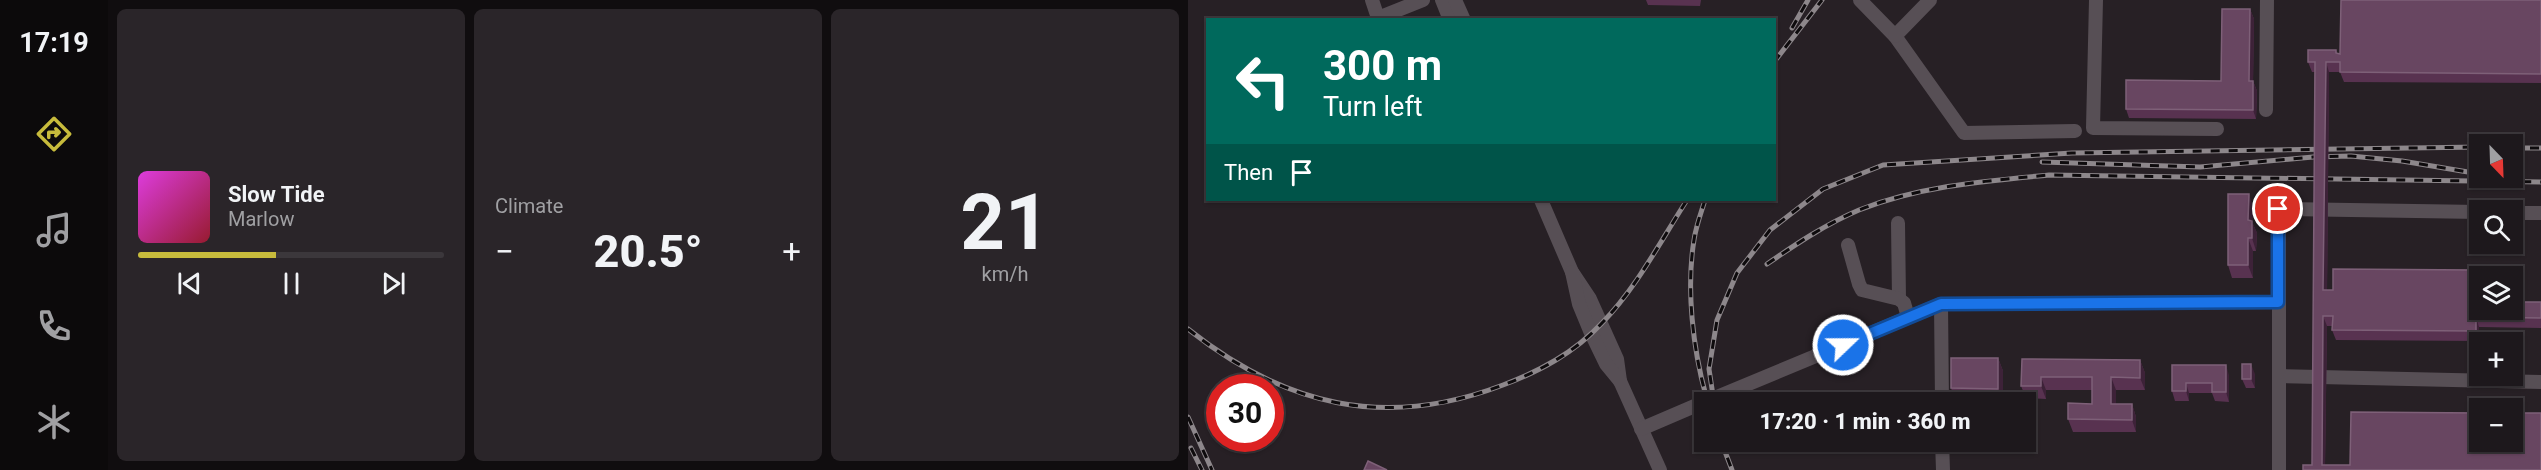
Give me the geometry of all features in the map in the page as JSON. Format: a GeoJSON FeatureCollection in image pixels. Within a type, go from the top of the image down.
{"type":"FeatureCollection","features":[{"type":"Feature","properties":{"kind":"street"},"geometry":{"type":"LineString","coordinates":[[1372,0],[1378,18],[1423,0]]}},
{"type":"Feature","properties":{"kind":"street"},"geometry":{"type":"LineString","coordinates":[[1442,0],[1449,18]]}},
{"type":"Feature","properties":{"kind":"street"},"geometry":{"type":"LineString","coordinates":[[1455,0],[1463,18]]}},
{"type":"Feature","properties":{"kind":"street"},"geometry":{"type":"LineString","coordinates":[[1860,0],[1895,36],[1964,133],[2075,131]]}},
{"type":"Feature","properties":{"kind":"street"},"geometry":{"type":"LineString","coordinates":[[1895,36],[1930,0]]}},
{"type":"Feature","properties":{"kind":"street"},"geometry":{"type":"LineString","coordinates":[[2096,0],[2093,128],[2217,129]]}},
{"type":"Feature","properties":{"kind":"street"},"geometry":{"type":"LineString","coordinates":[[2266,110],[2267,0]]}},
{"type":"Feature","properties":{"kind":"street"},"geometry":{"type":"LineString","coordinates":[[1541,201],[1572,272],[1579,304],[1591,333],[1606,364],[1620,381],[1660,470]]}},
{"type":"Feature","properties":{"kind":"street"},"geometry":{"type":"LineString","coordinates":[[2279,470],[2278,209],[2469,212]]}},
{"type":"Feature","properties":{"kind":"street"},"geometry":{"type":"LineString","coordinates":[[2523,213],[2541,213]]}},
{"type":"Feature","properties":{"kind":"street"},"geometry":{"type":"LineString","coordinates":[[1898,223],[1899,299]]}},
{"type":"Feature","properties":{"kind":"street"},"geometry":{"type":"LineString","coordinates":[[1848,245],[1862,290],[1899,299],[1904,303],[1908,317]]}},
{"type":"Feature","properties":{"kind":"street"},"geometry":{"type":"LineString","coordinates":[[1729,392],[1941,304],[2278,302]]}},
{"type":"Feature","properties":{"kind":"street"},"geometry":{"type":"LineString","coordinates":[[1941,304],[1942,392]]}},
{"type":"Feature","properties":{"kind":"street"},"geometry":{"type":"LineString","coordinates":[[2279,376],[2541,382]]}},
{"type":"Feature","properties":{"kind":"street"},"geometry":{"type":"LineString","coordinates":[[1641,429],[1694,407]]}},
{"type":"Feature","properties":{"kind":"street"},"geometry":{"type":"LineString","coordinates":[[1942,452],[1942,470]]}},
{"type":"Feature","properties":{"kind":"building"},"geometry":{"type":"Polygon","coordinates":[[[2341,0],[2541,0],[2541,74],[2340,72],[2340,62],[2326,62],[2323,290],[2333,290],[2333,269],[2469,270],[2469,320],[2476,320],[2476,331],[2332,330],[2333,316],[2323,316],[2322,465],[2350,465],[2351,412],[2469,413],[2469,452],[2523,452],[2523,413],[2541,413],[2541,470],[2303,470],[2303,465],[2312,465],[2315,62],[2308,62],[2308,50],[2336,50],[2336,53],[2340,54],[2341,0]]]}},
{"type":"Feature","properties":{"kind":"building"},"geometry":{"type":"Polygon","coordinates":[[[2222,9],[2250,9],[2249,81],[2253,81],[2253,110],[2126,109],[2126,80],[2221,81],[2222,9]]]}},
{"type":"Feature","properties":{"kind":"building"},"geometry":{"type":"Polygon","coordinates":[[[2228,194],[2249,194],[2248,220],[2252,221],[2252,238],[2248,238],[2248,265],[2228,265],[2228,194]]]}},
{"type":"Feature","properties":{"kind":"building"},"geometry":{"type":"Polygon","coordinates":[[[2523,302],[2541,302],[2541,318],[2523,318],[2523,302]]]}},
{"type":"Feature","properties":{"kind":"building"},"geometry":{"type":"Polygon","coordinates":[[[1951,358],[1998,358],[1998,389],[1951,388],[1951,358]]]}},
{"type":"Feature","properties":{"kind":"building"},"geometry":{"type":"Polygon","coordinates":[[[2022,359],[2140,360],[2140,378],[2111,377],[2111,404],[2132,404],[2132,420],[2068,419],[2068,403],[2092,404],[2092,377],[2041,377],[2041,386],[2021,386],[2022,359]]]}},
{"type":"Feature","properties":{"kind":"building"},"geometry":{"type":"Polygon","coordinates":[[[2242,364],[2251,364],[2251,379],[2242,379],[2242,364]]]}},
{"type":"Feature","properties":{"kind":"building"},"geometry":{"type":"Polygon","coordinates":[[[2172,365],[2226,365],[2226,392],[2212,392],[2212,383],[2186,383],[2186,391],[2172,391],[2172,365]]]}},
{"type":"Feature","properties":{"kind":"building"},"geometry":{"type":"Polygon","coordinates":[[[1368,461],[1387,470],[1364,470],[1368,461]]]}},
{"type":"Feature","properties":{"kind":"railway"},"geometry":{"type":"LineString","coordinates":[[1792,28],[1808,0]]}},
{"type":"Feature","properties":{"kind":"railway"},"geometry":{"type":"LineString","coordinates":[[1776,59],[1822,0]]}},
{"type":"Feature","properties":{"kind":"railway"},"geometry":{"type":"LineString","coordinates":[[1712,392],[1709,369],[1717,320],[1737,273],[1770,230],[1823,189],[1883,165],[2072,153],[2469,147]]}},
{"type":"Feature","properties":{"kind":"railway"},"geometry":{"type":"LineString","coordinates":[[2523,148],[2541,148]]}},
{"type":"Feature","properties":{"kind":"railway"},"geometry":{"type":"LineString","coordinates":[[2042,162],[2200,167],[2351,156],[2402,161],[2469,172]]}},
{"type":"Feature","properties":{"kind":"railway"},"geometry":{"type":"LineString","coordinates":[[1767,264],[1823,228],[1859,210],[1905,195],[2001,180],[2049,175],[2541,182]]}},
{"type":"Feature","properties":{"kind":"railway"},"geometry":{"type":"LineString","coordinates":[[1188,329],[1262,377],[1299,392],[1338,403],[1377,407],[1418,406],[1460,399],[1530,374],[1556,360],[1591,334],[1615,309],[1637,279],[1686,201]]}},
{"type":"Feature","properties":{"kind":"railway"},"geometry":{"type":"LineString","coordinates":[[1705,201],[1695,235],[1691,298],[1694,339],[1705,392]]}},
{"type":"Feature","properties":{"kind":"railway"},"geometry":{"type":"LineString","coordinates":[[1188,417],[1212,470]]}},
{"type":"Feature","properties":{"kind":"railway"},"geometry":{"type":"LineString","coordinates":[[1191,448],[1202,470]]}},
{"type":"Feature","properties":{"kind":"railway"},"geometry":{"type":"LineString","coordinates":[[1725,452],[1732,470]]}},
{"type":"Feature","properties":{"kind":"route"},"geometry":{"type":"LineString","coordinates":[[1843,345],[1941,304],[2278,302],[2278,209]]}}]}
